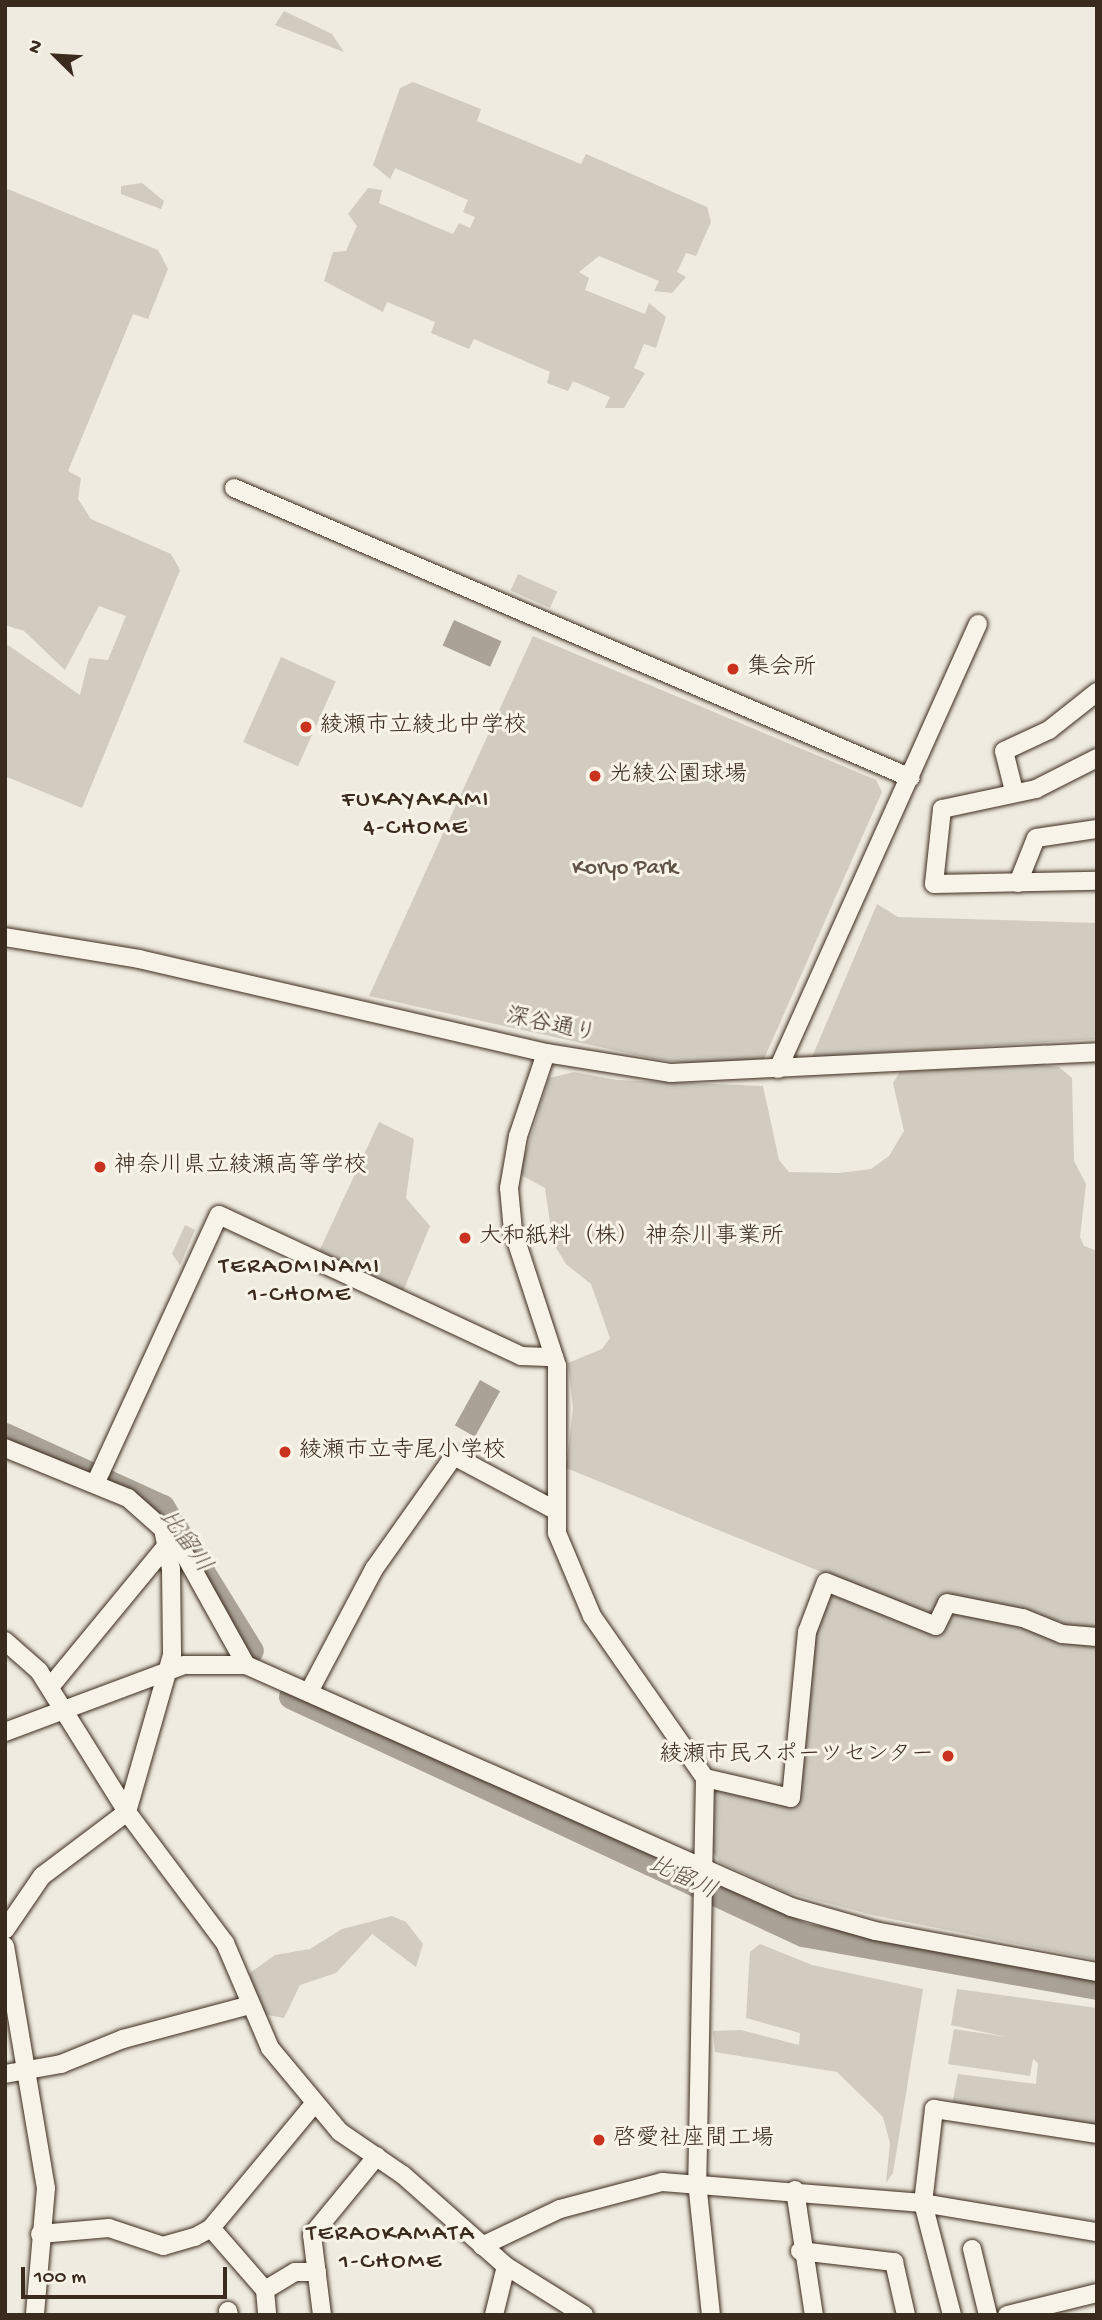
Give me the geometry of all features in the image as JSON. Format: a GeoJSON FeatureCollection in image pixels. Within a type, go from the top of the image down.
{"type":"FeatureCollection","features":[{"type":"Feature","properties":{"kind":"street"},"geometry":{"type":"LineString","coordinates":[[234,488],[911,778]]}},
{"type":"Feature","properties":{"kind":"street"},"geometry":{"type":"LineString","coordinates":[[778,1069],[978,624]]}},
{"type":"Feature","properties":{"kind":"street"},"geometry":{"type":"LineString","coordinates":[[1014,790],[1004,751],[1049,730],[1097,692]]}},
{"type":"Feature","properties":{"kind":"street"},"geometry":{"type":"LineString","coordinates":[[1097,758],[1035,789],[1014,790],[942,809],[934,884],[1097,881]]}},
{"type":"Feature","properties":{"kind":"street"},"geometry":{"type":"LineString","coordinates":[[1018,883],[1036,838],[1097,829]]}},
{"type":"Feature","properties":{"kind":"street","name":"深谷通り"},"geometry":{"type":"LineString","coordinates":[[7,934],[194,970],[546,1053],[671,1073],[1097,1052]]}},
{"type":"Feature","properties":{"kind":"street"},"geometry":{"type":"LineString","coordinates":[[546,1053],[518,1136],[509,1188],[513,1231],[554,1357],[560,1409],[554,1509],[563,1557],[582,1598],[705,1778],[697,2182],[711,2315]]}},
{"type":"Feature","properties":{"kind":"street"},"geometry":{"type":"LineString","coordinates":[[98,1478],[219,1215],[521,1356],[554,1357]]}},
{"type":"Feature","properties":{"kind":"street"},"geometry":{"type":"LineString","coordinates":[[5,1448],[98,1478],[145,1508],[168,1544],[169,1670],[127,1812],[42,1876],[5,1930]]}},
{"type":"Feature","properties":{"kind":"street"},"geometry":{"type":"LineString","coordinates":[[311,1688],[374,1570],[454,1456],[554,1509]]}},
{"type":"Feature","properties":{"kind":"street"},"geometry":{"type":"LineString","coordinates":[[168,1544],[182,1550],[246,1665]]}},
{"type":"Feature","properties":{"kind":"street"},"geometry":{"type":"LineString","coordinates":[[50,1687],[168,1544]]}},
{"type":"Feature","properties":{"kind":"street"},"geometry":{"type":"LineString","coordinates":[[705,1778],[791,1798],[807,1632],[826,1582],[936,1626],[947,1603],[1097,1637]]}},
{"type":"Feature","properties":{"kind":"street"},"geometry":{"type":"LineString","coordinates":[[5,1641],[50,1687],[127,1812],[225,1943],[270,2048],[314,2104],[506,2266],[584,2315]]}},
{"type":"Feature","properties":{"kind":"street"},"geometry":{"type":"LineString","coordinates":[[5,1732],[63,1707],[197,1662],[246,1665],[311,1688],[705,1875],[851,1926],[1097,1972]]}},
{"type":"Feature","properties":{"kind":"street"},"geometry":{"type":"LineString","coordinates":[[7,1958],[14,2072],[46,2188],[35,2315]]}},
{"type":"Feature","properties":{"kind":"street"},"geometry":{"type":"LineString","coordinates":[[14,2072],[250,2005]]}},
{"type":"Feature","properties":{"kind":"street"},"geometry":{"type":"LineString","coordinates":[[40,2234],[109,2228],[172,2246],[211,2228],[314,2104]]}},
{"type":"Feature","properties":{"kind":"street"},"geometry":{"type":"LineString","coordinates":[[952,2315],[923,2203],[934,2109],[1097,2134]]}},
{"type":"Feature","properties":{"kind":"street"},"geometry":{"type":"LineString","coordinates":[[322,2315],[312,2235],[318,2222],[377,2156]]}},
{"type":"Feature","properties":{"kind":"street"},"geometry":{"type":"LineString","coordinates":[[482,2246],[560,2210],[662,2182],[697,2182],[923,2203],[1097,2232]]}},
{"type":"Feature","properties":{"kind":"street"},"geometry":{"type":"LineString","coordinates":[[795,2190],[800,2251],[814,2315]]}},
{"type":"Feature","properties":{"kind":"street"},"geometry":{"type":"LineString","coordinates":[[211,2228],[265,2290],[267,2315]]}},
{"type":"Feature","properties":{"kind":"street"},"geometry":{"type":"LineString","coordinates":[[972,2249],[988,2315]]}},
{"type":"Feature","properties":{"kind":"street"},"geometry":{"type":"LineString","coordinates":[[800,2251],[894,2262],[906,2315]]}},
{"type":"Feature","properties":{"kind":"street"},"geometry":{"type":"LineString","coordinates":[[494,2315],[506,2266]]}},
{"type":"Feature","properties":{"kind":"street"},"geometry":{"type":"LineString","coordinates":[[265,2290],[295,2272],[317,2272]]}},
{"type":"Feature","properties":{"kind":"street"},"geometry":{"type":"LineString","coordinates":[[1007,2315],[1097,2293]]}},
{"type":"Feature","properties":{"kind":"green space"},"geometry":{"type":"Polygon","coordinates":[[[284,11],[332,34],[344,52],[275,25],[284,11]]]}},
{"type":"Feature","properties":{"kind":"green space"},"geometry":{"type":"Polygon","coordinates":[[[413,82],[481,109],[477,121],[581,164],[586,154],[707,207],[711,222],[696,256],[686,253],[677,272],[686,277],[672,293],[654,291],[659,281],[599,256],[579,272],[589,278],[585,290],[645,314],[649,303],[666,317],[656,348],[644,344],[634,368],[645,373],[624,408],[605,408],[610,397],[573,381],[568,391],[547,383],[550,372],[474,339],[469,349],[431,333],[435,322],[387,302],[383,312],[324,281],[333,252],[346,251],[357,226],[348,214],[368,188],[382,190],[379,203],[453,234],[459,223],[470,228],[475,217],[463,212],[468,200],[395,168],[390,179],[373,165],[400,88],[413,82]]]}},
{"type":"Feature","properties":{"kind":"green space"},"geometry":{"type":"Polygon","coordinates":[[[142,183],[164,201],[161,209],[121,194],[121,186],[142,183]]]}},
{"type":"Feature","properties":{"kind":"green space"},"geometry":{"type":"Polygon","coordinates":[[[5,188],[158,250],[168,269],[148,319],[133,314],[68,471],[81,478],[78,499],[91,519],[171,554],[180,570],[82,808],[5,776],[5,643],[80,695],[89,658],[108,660],[126,616],[99,606],[65,670],[24,631],[5,625],[5,188]]]}},
{"type":"Feature","properties":{"kind":"green space"},"geometry":{"type":"Polygon","coordinates":[[[518,574],[557,591],[550,608],[511,590],[518,574]]]}},
{"type":"Feature","properties":{"kind":"green space","name":"Koryo Park"},"geometry":{"type":"Polygon","coordinates":[[[533,636],[876,780],[882,792],[764,1059],[697,1064],[654,1059],[369,996],[533,636]]]}},
{"type":"Feature","properties":{"kind":"green space"},"geometry":{"type":"Polygon","coordinates":[[[281,657],[336,681],[298,766],[243,742],[281,657]]]}},
{"type":"Feature","properties":{"kind":"green space"},"geometry":{"type":"Polygon","coordinates":[[[877,904],[898,917],[1097,923],[1097,1039],[812,1057],[877,904]]]}},
{"type":"Feature","properties":{"kind":"green space"},"geometry":{"type":"Polygon","coordinates":[[[1040,1065],[1059,1067],[1072,1078],[1074,1161],[1086,1184],[1080,1237],[1084,1246],[1097,1251],[1097,1631],[1061,1630],[958,1598],[932,1617],[566,1468],[573,1408],[568,1363],[602,1349],[610,1338],[591,1284],[566,1264],[553,1243],[545,1188],[519,1174],[549,1078],[574,1072],[617,1080],[763,1086],[779,1160],[789,1172],[839,1173],[871,1169],[889,1156],[904,1131],[893,1083],[900,1072],[1040,1065]]]}},
{"type":"Feature","properties":{"kind":"green space"},"geometry":{"type":"Polygon","coordinates":[[[379,1122],[414,1139],[406,1198],[430,1226],[402,1294],[317,1256],[379,1122]]]}},
{"type":"Feature","properties":{"kind":"green space"},"geometry":{"type":"Polygon","coordinates":[[[185,1225],[195,1230],[180,1265],[172,1254],[185,1225]]]}},
{"type":"Feature","properties":{"kind":"green space","name":"綾瀬市民スポーツセンター"},"geometry":{"type":"Polygon","coordinates":[[[834,1591],[939,1635],[958,1607],[1097,1643],[1097,1960],[872,1915],[785,1892],[719,1862],[713,1851],[715,1788],[794,1804],[813,1633],[826,1594],[834,1591]]]}},
{"type":"Feature","properties":{"kind":"green space"},"geometry":{"type":"Polygon","coordinates":[[[392,1916],[406,1922],[423,1944],[416,1967],[372,1934],[336,1973],[300,1985],[284,2018],[262,2014],[246,1988],[251,1972],[275,1955],[310,1949],[342,1929],[392,1916]]]}},
{"type":"Feature","properties":{"kind":"green space"},"geometry":{"type":"Polygon","coordinates":[[[760,1944],[812,1965],[923,1989],[893,2173],[886,2183],[890,2143],[883,2117],[837,2072],[715,2052],[713,2031],[741,2030],[799,2045],[800,2033],[746,2018],[750,1952],[760,1944]]]}},
{"type":"Feature","properties":{"kind":"green space"},"geometry":{"type":"Polygon","coordinates":[[[957,1989],[1097,2008],[1097,2127],[952,2104],[958,2074],[1036,2084],[1038,2063],[1033,2059],[1030,2076],[948,2064],[954,2029],[1007,2037],[951,2025],[957,1989]]]}},
{"type":"Feature","properties":{"kind":"shaded area"},"geometry":{"type":"Polygon","coordinates":[[[454,620],[502,641],[490,667],[443,646],[454,620]]]}},
{"type":"Feature","properties":{"kind":"shaded area"},"geometry":{"type":"Polygon","coordinates":[[[480,1380],[500,1391],[475,1437],[455,1425],[480,1380]]]}},
{"type":"Feature","properties":{"kind":"waterway","name":"比留川"},"geometry":{"type":"LineString","coordinates":[[5,1435],[163,1507],[252,1651]]}},
{"type":"Feature","properties":{"kind":"waterway","name":"比留川"},"geometry":{"type":"LineString","coordinates":[[291,1697],[803,1935],[1097,1988]]}},
{"type":"Feature","properties":{"kind":"place","name":"集会所"},"geometry":{"type":"Point","coordinates":[733,669]}},
{"type":"Feature","properties":{"kind":"place","name":"綾瀬市立綾北中学校"},"geometry":{"type":"Point","coordinates":[306,727]}},
{"type":"Feature","properties":{"kind":"place","name":"光綾公園球場"},"geometry":{"type":"Point","coordinates":[595,776]}},
{"type":"Feature","properties":{"kind":"place","name":"神奈川県立綾瀬高等学校"},"geometry":{"type":"Point","coordinates":[100,1167]}},
{"type":"Feature","properties":{"kind":"place","name":"大和紙料（株） 神奈川事業所"},"geometry":{"type":"Point","coordinates":[465,1238]}},
{"type":"Feature","properties":{"kind":"place","name":"綾瀬市立寺尾小学校"},"geometry":{"type":"Point","coordinates":[285,1452]}},
{"type":"Feature","properties":{"kind":"place","name":"綾瀬市民スポーツセンター"},"geometry":{"type":"Point","coordinates":[948,1756]}},
{"type":"Feature","properties":{"kind":"place","name":"啓愛社座間工場"},"geometry":{"type":"Point","coordinates":[599,2140]}},
{"type":"Feature","properties":{"kind":"district","name":"FUKAYAKAMI 4-CHOME"},"geometry":{"type":"Point","coordinates":[416,815]}},
{"type":"Feature","properties":{"kind":"district","name":"TERAOMINAMI 1-CHOME"},"geometry":{"type":"Point","coordinates":[300,1282]}},
{"type":"Feature","properties":{"kind":"district","name":"TERAOKAMATA 1-CHOME"},"geometry":{"type":"Point","coordinates":[391,2249]}}]}
